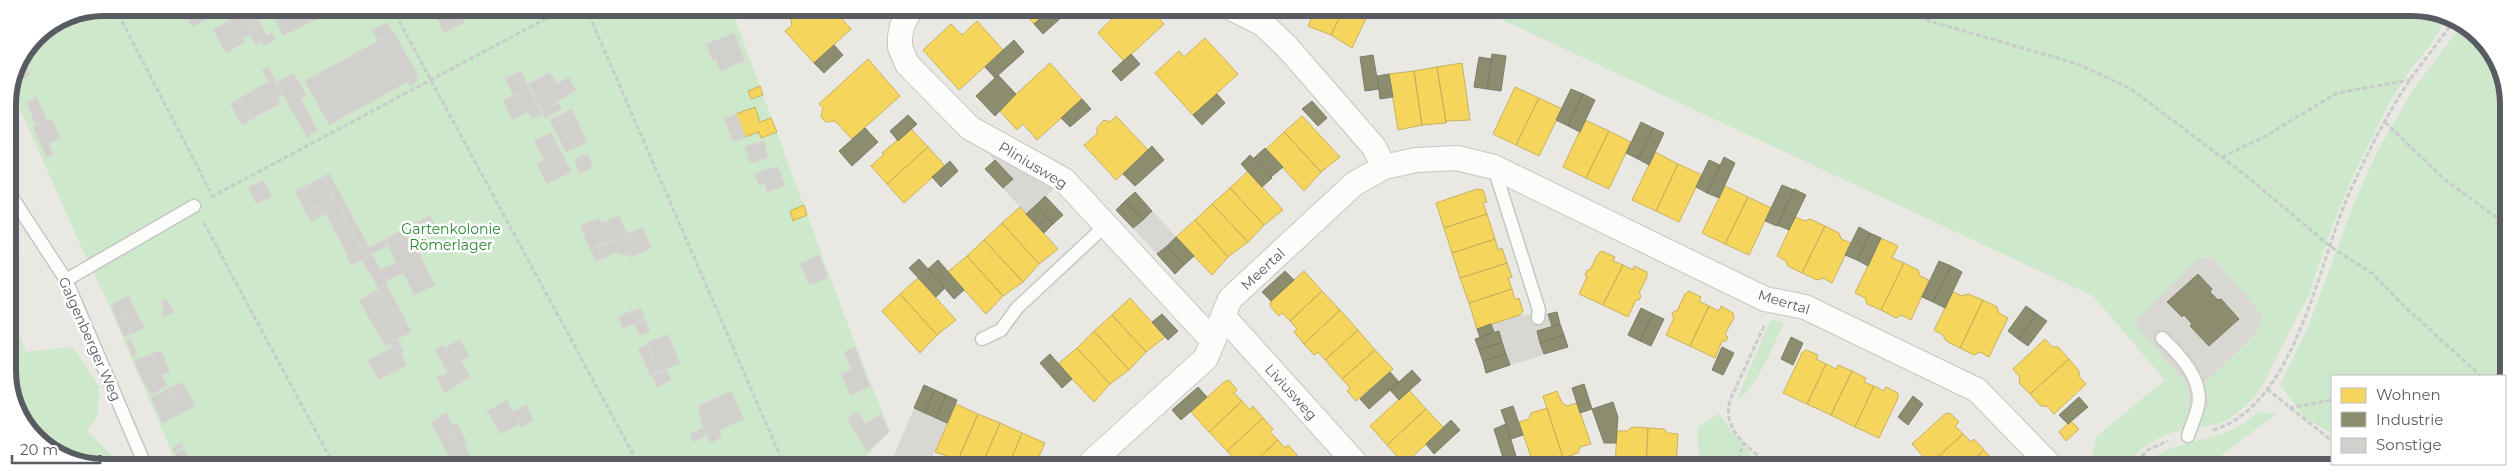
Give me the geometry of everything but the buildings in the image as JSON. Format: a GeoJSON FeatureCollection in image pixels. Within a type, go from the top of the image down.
{"type":"FeatureCollection","features":[{"type":"Feature","properties":{"kind":"street","name":"Pliniusweg"},"geometry":{"type":"LineString","coordinates":[[907,16],[900,36],[900,47],[907,64],[970,128],[1064,180],[1212,341]]}},
{"type":"Feature","properties":{"kind":"street"},"geometry":{"type":"LineString","coordinates":[[1247,16],[1263,24],[1288,48],[1374,147],[1384,167]]}},
{"type":"Feature","properties":{"kind":"street","name":"Meertal"},"geometry":{"type":"LineString","coordinates":[[1095,459],[1206,358],[1230,299],[1354,184],[1384,167],[1436,158],[1476,161],[1494,166],[1765,299],[1805,307],[1977,390],[2044,459]]}},
{"type":"Feature","properties":{"kind":"street","name":"Liviusweg"},"geometry":{"type":"LineString","coordinates":[[1223,316],[1352,459]]}},
{"type":"Feature","properties":{"kind":"lane"},"geometry":{"type":"LineString","coordinates":[[1494,166],[1539,310],[1538,318]]}},
{"type":"Feature","properties":{"kind":"lane","name":"Galgenberger Weg"},"geometry":{"type":"LineString","coordinates":[[16,203],[66,280],[143,459]]}},
{"type":"Feature","properties":{"kind":"lane"},"geometry":{"type":"LineString","coordinates":[[66,280],[194,206]]}},
{"type":"Feature","properties":{"kind":"lane"},"geometry":{"type":"LineString","coordinates":[[982,339],[1001,330],[1017,308],[1106,225]]}},
{"type":"Feature","properties":{"kind":"lane"},"geometry":{"type":"LineString","coordinates":[[2162,338],[2180,355],[2198,390],[2198,405],[2188,436]]}},
{"type":"Feature","properties":{"kind":"path"},"geometry":{"type":"LineString","coordinates":[[119,16],[213,196]]}},
{"type":"Feature","properties":{"kind":"path"},"geometry":{"type":"LineString","coordinates":[[396,16],[636,459]]}},
{"type":"Feature","properties":{"kind":"path"},"geometry":{"type":"LineString","coordinates":[[331,459],[194,206],[551,16]]}},
{"type":"Feature","properties":{"kind":"path"},"geometry":{"type":"LineString","coordinates":[[589,16],[782,459]]}},
{"type":"Feature","properties":{"kind":"path"},"geometry":{"type":"LineString","coordinates":[[1916,16],[1928,21],[2078,64],[2130,89],[2222,157],[2331,247],[2373,274],[2405,307],[2480,375]]}},
{"type":"Feature","properties":{"kind":"path"},"geometry":{"type":"LineString","coordinates":[[2139,459],[2149,449],[2166,441],[2216,429],[2236,419],[2267,390],[2298,334],[2351,189],[2385,122],[2410,80],[2451,25]]}},
{"type":"Feature","properties":{"kind":"path"},"geometry":{"type":"LineString","coordinates":[[2222,157],[2264,137],[2337,93],[2410,80]]}},
{"type":"Feature","properties":{"kind":"path"},"geometry":{"type":"LineString","coordinates":[[2385,122],[2444,179],[2500,220]]}},
{"type":"Feature","properties":{"kind":"path"},"geometry":{"type":"LineString","coordinates":[[1763,459],[1743,442],[1729,421],[1729,405],[1776,300]]}},
{"type":"Feature","properties":{"kind":"path"},"geometry":{"type":"LineString","coordinates":[[2267,390],[2331,440]]}},
{"type":"Feature","properties":{"kind":"path"},"geometry":{"type":"LineString","coordinates":[[2289,408],[2331,400]]}},
{"type":"Feature","properties":{"kind":"path"},"geometry":{"type":"LineString","coordinates":[[1739,459],[1743,442]]}},
{"type":"Feature","properties":{"kind":"shaded area"},"geometry":{"type":"Polygon","coordinates":[[[986,150],[1056,187],[1046,196],[1063,215],[1044,233],[985,169],[994,160],[986,150]]]}},
{"type":"Feature","properties":{"kind":"shaded area"},"geometry":{"type":"Polygon","coordinates":[[[1135,192],[1194,256],[1175,274],[1116,210],[1135,192]]]}},
{"type":"Feature","properties":{"kind":"shaded area"},"geometry":{"type":"Polygon","coordinates":[[[2213,257],[2263,316],[2257,333],[2204,384],[2209,406],[2187,403],[2134,323],[2199,258],[2213,257]]]}},
{"type":"Feature","properties":{"kind":"shaded area"},"geometry":{"type":"Polygon","coordinates":[[[1557,312],[1568,347],[1486,373],[1475,339],[1480,337],[1477,329],[1520,315],[1557,312]]]}},
{"type":"Feature","properties":{"kind":"shaded area"},"geometry":{"type":"Polygon","coordinates":[[[924,385],[957,400],[933,459],[892,459],[924,385]]]}},
{"type":"Feature","properties":{"kind":"green space","name":"Gartenkolonie Römerlager"},"geometry":{"type":"Polygon","coordinates":[[[105,16],[734,16],[843,312],[890,432],[863,459],[175,459],[108,303],[16,101],[19,82],[23,71],[38,46],[56,31],[82,19],[105,16]]]}},
{"type":"Feature","properties":{"kind":"green space"},"geometry":{"type":"Polygon","coordinates":[[[1494,16],[2411,16],[2429,18],[2444,23],[2429,47],[2409,71],[2387,107],[2352,178],[2331,229],[2309,294],[2261,388],[2237,413],[2221,423],[2181,430],[2167,435],[2153,441],[2131,459],[2092,459],[2096,437],[2165,380],[2093,296],[1494,16]],[[2213,257],[2199,258],[2134,323],[2184,381],[2190,395],[2187,403],[2209,406],[2204,384],[2257,334],[2263,316],[2213,257]]]}},
{"type":"Feature","properties":{"kind":"green space"},"geometry":{"type":"Polygon","coordinates":[[[2458,30],[2478,46],[2495,76],[2500,105],[2500,375],[2331,375],[2331,432],[2305,418],[2280,385],[2307,330],[2354,203],[2377,152],[2413,90],[2458,30]]]}},
{"type":"Feature","properties":{"kind":"green space"},"geometry":{"type":"Polygon","coordinates":[[[1771,319],[1784,323],[1757,377],[1750,388],[1737,399],[1771,319]]]}},
{"type":"Feature","properties":{"kind":"green space"},"geometry":{"type":"Polygon","coordinates":[[[16,326],[26,352],[73,347],[99,387],[98,415],[87,430],[115,459],[93,458],[71,452],[60,447],[38,429],[25,409],[18,388],[16,326]]]}},
{"type":"Feature","properties":{"kind":"green space"},"geometry":{"type":"Polygon","coordinates":[[[2258,412],[2276,414],[2217,459],[2151,459],[2175,447],[2227,432],[2247,422],[2258,412]]]}},
{"type":"Feature","properties":{"kind":"green space"},"geometry":{"type":"Polygon","coordinates":[[[1719,414],[1754,459],[1699,459],[1697,427],[1719,414]]]}}]}
